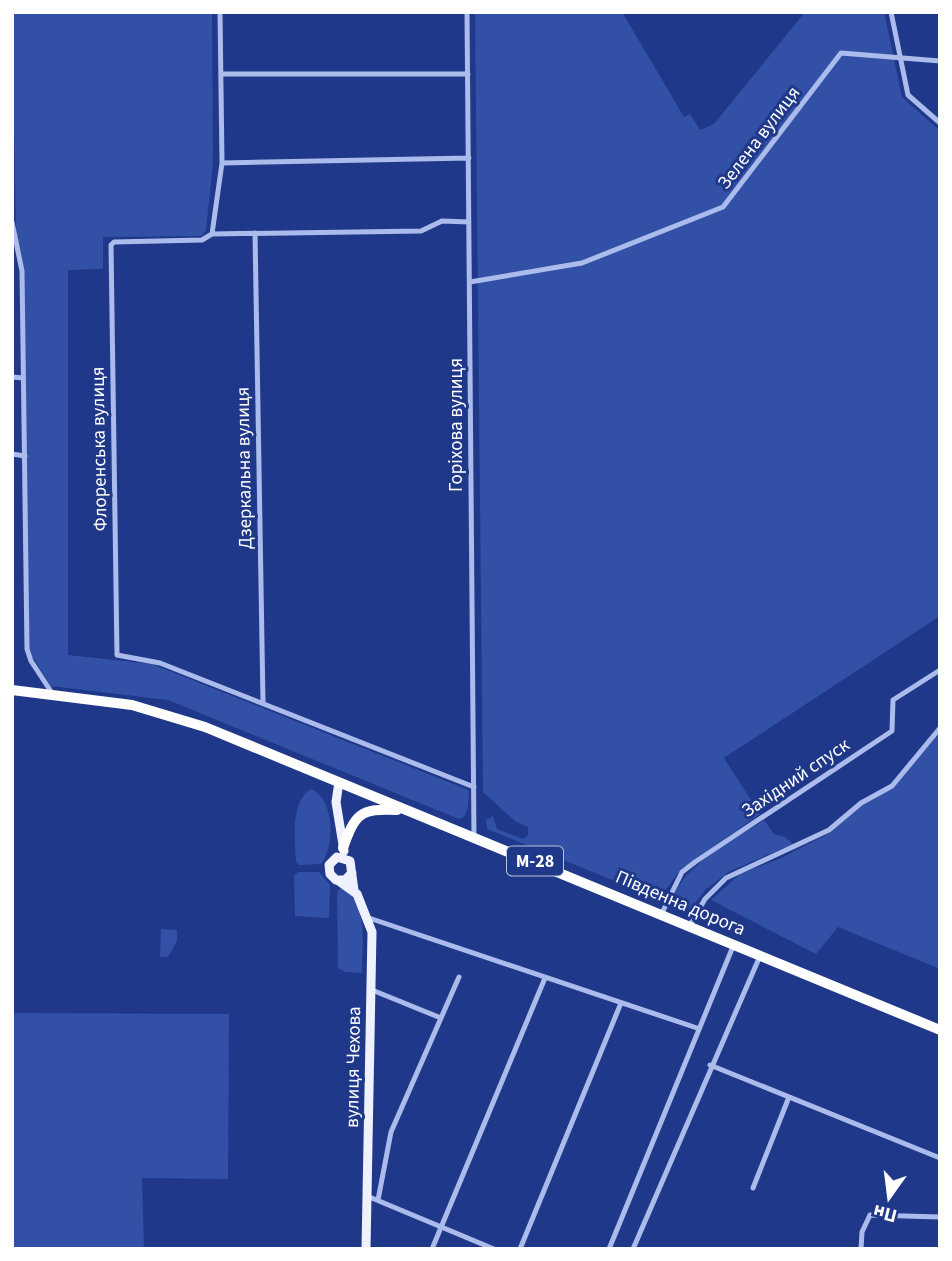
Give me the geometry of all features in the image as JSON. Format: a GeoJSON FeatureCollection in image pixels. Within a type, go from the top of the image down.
{"type":"FeatureCollection","features":[{"type":"Feature","properties":{"kind":"highway","name":"М-28"},"geometry":{"type":"LineString","coordinates":[[12,690],[132,705],[167,713],[407,811]]}},
{"type":"Feature","properties":{"kind":"highway"},"geometry":{"type":"LineString","coordinates":[[343,848],[350,826],[360,814],[374,809],[407,811]]}},
{"type":"Feature","properties":{"kind":"highway","name":"Південна дорога"},"geometry":{"type":"LineString","coordinates":[[407,811],[662,913],[940,1030]]}},
{"type":"Feature","properties":{"kind":"main road"},"geometry":{"type":"LineString","coordinates":[[339,782],[336,802],[339,832],[352,873],[348,878],[339,881]]}},
{"type":"Feature","properties":{"kind":"main road"},"geometry":{"type":"LineString","coordinates":[[339,832],[330,874],[354,890]]}},
{"type":"Feature","properties":{"kind":"main road"},"geometry":{"type":"LineString","coordinates":[[332,860],[343,857],[350,861]]}},
{"type":"Feature","properties":{"kind":"main road","name":"вулиця Чехова"},"geometry":{"type":"LineString","coordinates":[[352,873],[354,890],[369,918],[373,939],[366,1249]]}},
{"type":"Feature","properties":{"kind":"street"},"geometry":{"type":"LineString","coordinates":[[220,12],[223,74],[222,163],[212,234],[421,231],[442,221],[469,222]]}},
{"type":"Feature","properties":{"kind":"street","name":"Горіхова вулиця"},"geometry":{"type":"LineString","coordinates":[[467,12],[474,838]]}},
{"type":"Feature","properties":{"kind":"street"},"geometry":{"type":"LineString","coordinates":[[891,12],[908,95],[940,123]]}},
{"type":"Feature","properties":{"kind":"street","name":"Зелена вулиця"},"geometry":{"type":"LineString","coordinates":[[470,282],[582,263],[723,207],[841,53],[940,61]]}},
{"type":"Feature","properties":{"kind":"street"},"geometry":{"type":"LineString","coordinates":[[223,74],[468,74]]}},
{"type":"Feature","properties":{"kind":"street"},"geometry":{"type":"LineString","coordinates":[[222,163],[468,159]]}},
{"type":"Feature","properties":{"kind":"street"},"geometry":{"type":"LineString","coordinates":[[12,222],[22,271],[27,649],[31,661],[53,694]]}},
{"type":"Feature","properties":{"kind":"street","name":"Дзеркальна вулиця"},"geometry":{"type":"LineString","coordinates":[[255,233],[263,702]]}},
{"type":"Feature","properties":{"kind":"street","name":"Флоренська вулиця"},"geometry":{"type":"LineString","coordinates":[[212,234],[202,240],[112,243],[117,655],[160,663],[263,702]]}},
{"type":"Feature","properties":{"kind":"street"},"geometry":{"type":"LineString","coordinates":[[12,272],[22,271]]}},
{"type":"Feature","properties":{"kind":"street"},"geometry":{"type":"LineString","coordinates":[[12,377],[23,378]]}},
{"type":"Feature","properties":{"kind":"street"},"geometry":{"type":"LineString","coordinates":[[12,454],[25,456]]}},
{"type":"Feature","properties":{"kind":"street","name":"Західний спуск"},"geometry":{"type":"LineString","coordinates":[[662,913],[672,889],[688,867],[892,731],[893,700],[940,670]]}},
{"type":"Feature","properties":{"kind":"street"},"geometry":{"type":"LineString","coordinates":[[263,702],[474,787]]}},
{"type":"Feature","properties":{"kind":"street"},"geometry":{"type":"LineString","coordinates":[[690,925],[705,900],[726,878],[829,830],[861,803],[892,786],[940,728]]}},
{"type":"Feature","properties":{"kind":"street"},"geometry":{"type":"LineString","coordinates":[[369,918],[697,1028]]}},
{"type":"Feature","properties":{"kind":"street"},"geometry":{"type":"LineString","coordinates":[[609,1249],[697,1028],[734,943]]}},
{"type":"Feature","properties":{"kind":"street"},"geometry":{"type":"LineString","coordinates":[[633,1249],[710,1065],[760,955]]}},
{"type":"Feature","properties":{"kind":"street"},"geometry":{"type":"LineString","coordinates":[[378,1200],[391,1132],[459,977]]}},
{"type":"Feature","properties":{"kind":"street"},"geometry":{"type":"LineString","coordinates":[[432,1249],[545,978]]}},
{"type":"Feature","properties":{"kind":"street"},"geometry":{"type":"LineString","coordinates":[[372,990],[441,1018]]}},
{"type":"Feature","properties":{"kind":"street"},"geometry":{"type":"LineString","coordinates":[[520,1249],[621,1003]]}},
{"type":"Feature","properties":{"kind":"street"},"geometry":{"type":"LineString","coordinates":[[710,1065],[940,1158]]}},
{"type":"Feature","properties":{"kind":"street"},"geometry":{"type":"LineString","coordinates":[[753,1188],[789,1097]]}},
{"type":"Feature","properties":{"kind":"street"},"geometry":{"type":"LineString","coordinates":[[367,1196],[494,1249]]}},
{"type":"Feature","properties":{"kind":"street"},"geometry":{"type":"LineString","coordinates":[[861,1249],[862,1232],[870,1214],[940,1217]]}},
{"type":"Feature","properties":{"kind":"shaded area"},"geometry":{"type":"Polygon","coordinates":[[[12,12],[212,12],[213,163],[206,230],[202,236],[103,237],[103,269],[68,270],[68,655],[152,664],[466,789],[469,791],[468,807],[464,817],[459,819],[168,700],[51,686],[29,652],[24,271],[16,230],[12,12]]]}},
{"type":"Feature","properties":{"kind":"shaded area"},"geometry":{"type":"Polygon","coordinates":[[[475,12],[622,12],[684,117],[690,114],[700,130],[714,124],[805,12],[884,12],[902,97],[940,131],[940,616],[724,758],[760,814],[681,869],[659,899],[487,829],[486,820],[493,816],[497,829],[523,839],[528,835],[528,827],[515,821],[483,792],[475,12]]]}},
{"type":"Feature","properties":{"kind":"shaded area"},"geometry":{"type":"Polygon","coordinates":[[[940,729],[940,969],[838,927],[816,954],[711,900],[740,874],[779,859],[830,833],[858,806],[891,787],[940,729]]]}},
{"type":"Feature","properties":{"kind":"shaded area"},"geometry":{"type":"Polygon","coordinates":[[[311,789],[325,802],[330,824],[329,846],[321,864],[299,865],[296,862],[295,822],[300,803],[311,789]]]}},
{"type":"Feature","properties":{"kind":"shaded area"},"geometry":{"type":"Polygon","coordinates":[[[764,820],[774,834],[785,837],[793,844],[730,871],[706,889],[689,911],[675,909],[675,896],[692,870],[722,846],[764,820]]]}},
{"type":"Feature","properties":{"kind":"shaded area"},"geometry":{"type":"Polygon","coordinates":[[[298,872],[319,872],[330,885],[329,918],[295,916],[294,876],[298,872]]]}},
{"type":"Feature","properties":{"kind":"shaded area"},"geometry":{"type":"Polygon","coordinates":[[[342,886],[357,904],[360,915],[363,938],[362,973],[345,972],[338,968],[337,892],[342,886]]]}},
{"type":"Feature","properties":{"kind":"shaded area"},"geometry":{"type":"Polygon","coordinates":[[[161,929],[177,930],[177,941],[168,957],[160,957],[161,929]]]}},
{"type":"Feature","properties":{"kind":"shaded area"},"geometry":{"type":"Polygon","coordinates":[[[12,1013],[229,1014],[228,1179],[142,1178],[144,1249],[12,1249],[12,1013]]]}}]}
